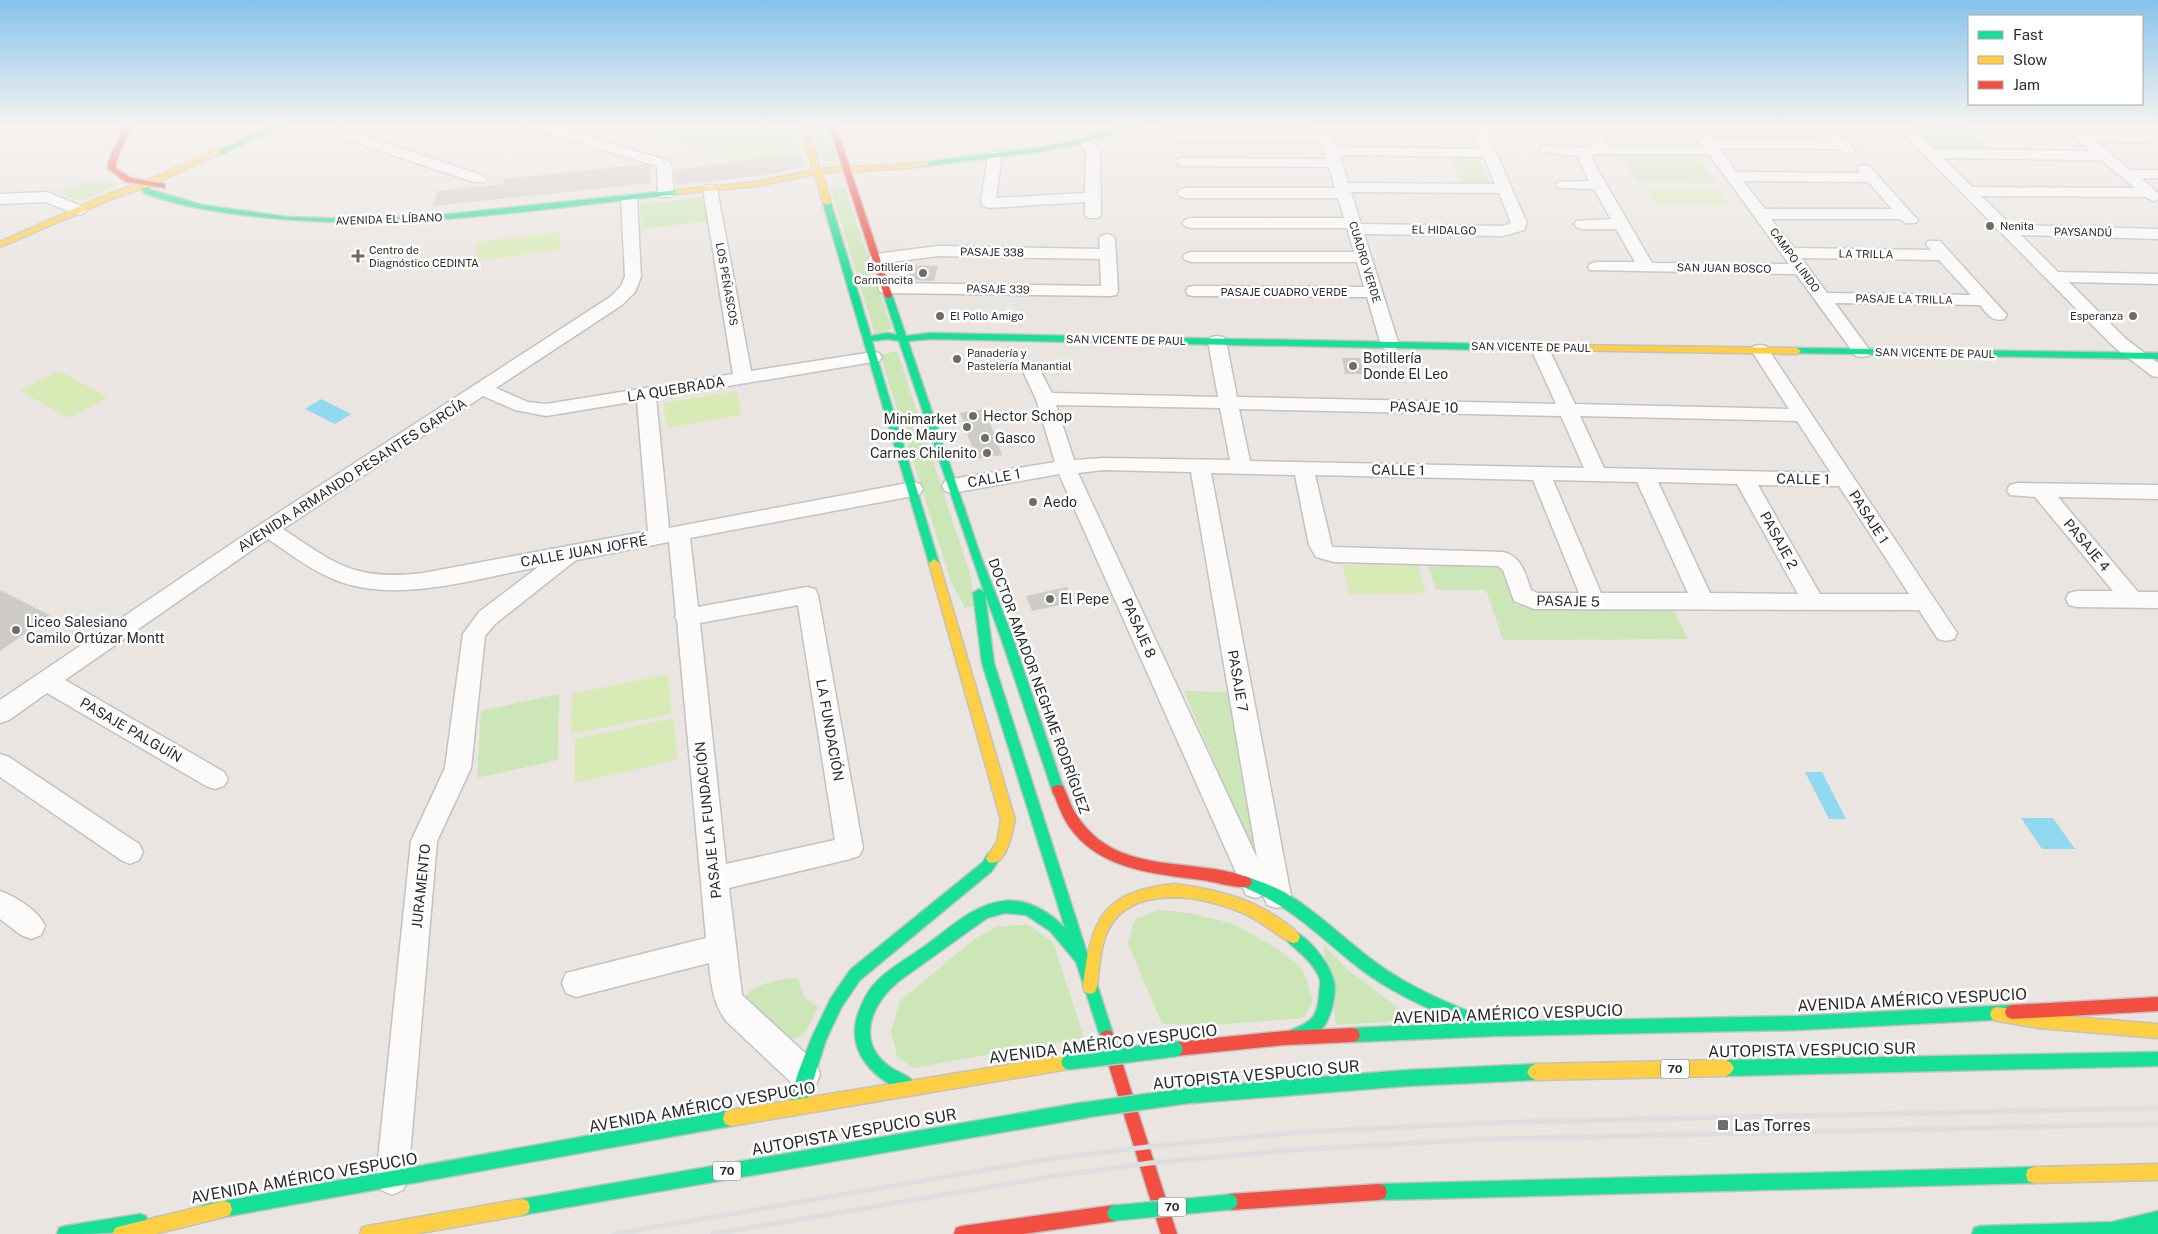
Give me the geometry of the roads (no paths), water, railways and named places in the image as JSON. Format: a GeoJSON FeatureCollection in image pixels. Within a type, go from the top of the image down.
{"type":"FeatureCollection","features":[{"type":"Feature","properties":{"kind":"main road"},"geometry":{"type":"LineString","coordinates":[[132,181],[144,185]]}},
{"type":"Feature","properties":{"kind":"main road"},"geometry":{"type":"LineString","coordinates":[[0,245],[119,193],[154,181]]}},
{"type":"Feature","properties":{"kind":"main road","name":"AVENIDA EL LÍBANO"},"geometry":{"type":"LineString","coordinates":[[144,185],[175,189],[219,203],[230,210],[288,219],[376,221],[446,217],[756,184],[772,181]]}},
{"type":"Feature","properties":{"kind":"main road","name":"AVENIDA EL LÍBANO"},"geometry":{"type":"LineString","coordinates":[[756,184],[786,185],[824,181]]}},
{"type":"Feature","properties":{"kind":"main road","name":"DOCTOR AMADOR NEGHME RODRÍGUEZ"},"geometry":{"type":"LineString","coordinates":[[797,1106],[805,1074],[834,1006],[848,982],[867,964],[979,876],[999,853],[1006,837],[1007,812],[871,349],[838,181]]}},
{"type":"Feature","properties":{"kind":"main road","name":"DOCTOR AMADOR NEGHME RODRÍGUEZ"},"geometry":{"type":"LineString","coordinates":[[839,181],[876,258],[976,557],[1006,635],[1064,806],[1077,830],[1099,850],[1128,864],[1144,868],[1219,875],[1266,891],[1309,917],[1369,966],[1396,984],[1449,1012],[1496,1029]]}},
{"type":"Feature","properties":{"kind":"main road"},"geometry":{"type":"LineString","coordinates":[[0,253],[119,200],[144,185]]}},
{"type":"Feature","properties":{"kind":"main road","name":"SAN VICENTE DE PAUL"},"geometry":{"type":"LineString","coordinates":[[871,349],[888,336],[903,339],[931,336],[1390,345],[2158,356]]}},
{"type":"Feature","properties":{"kind":"main road","name":"DOCTOR AMADOR NEGHME RODRÍGUEZ"},"geometry":{"type":"LineString","coordinates":[[976,557],[988,663]]}},
{"type":"Feature","properties":{"kind":"main road","name":"DOCTOR AMADOR NEGHME RODRÍGUEZ"},"geometry":{"type":"LineString","coordinates":[[935,566],[959,610]]}},
{"type":"Feature","properties":{"kind":"main road","name":"DOCTOR AMADOR NEGHME RODRÍGUEZ"},"geometry":{"type":"LineString","coordinates":[[972,633],[988,663],[1169,1234]]}},
{"type":"Feature","properties":{"kind":"main road"},"geometry":{"type":"LineString","coordinates":[[1090,987],[1093,962],[1102,931],[1110,916],[1120,905],[1136,896],[1160,890],[1186,890],[1219,897],[1249,908],[1280,926],[1304,946],[1322,970],[1328,995],[1323,1017],[1302,1034],[1285,1038]]}},
{"type":"Feature","properties":{"kind":"main road"},"geometry":{"type":"LineString","coordinates":[[910,1087],[885,1073],[871,1060],[863,1046],[862,1030],[864,1015],[871,999],[881,987],[968,923],[983,913],[999,908],[1026,909],[1052,923],[1066,936],[1083,960]]}},
{"type":"Feature","properties":{"kind":"main road","name":"AVENIDA AMÉRICO VESPUCIO"},"geometry":{"type":"LineString","coordinates":[[65,1234],[224,1210],[910,1087],[1069,1062],[1175,1049],[1285,1038],[1496,1029],[1797,1023],[1997,1014],[2025,1010],[2158,1004]]}},
{"type":"Feature","properties":{"kind":"main road"},"geometry":{"type":"LineString","coordinates":[[1997,1014],[2039,1021],[2158,1031]]}},
{"type":"Feature","properties":{"kind":"main road","name":"AUTOPISTA VESPUCIO SUR"},"geometry":{"type":"LineString","coordinates":[[368,1234],[980,1127],[1085,1110],[1193,1096],[1407,1078],[1556,1071],[2158,1059]]}},
{"type":"Feature","properties":{"kind":"main road","name":"70"},"geometry":{"type":"LineString","coordinates":[[962,1234],[1115,1213],[1325,1195],[1411,1191],[2158,1172]]}},
{"type":"Feature","properties":{"kind":"main road"},"geometry":{"type":"LineString","coordinates":[[121,1234],[224,1210]]}},
{"type":"Feature","properties":{"kind":"main road"},"geometry":{"type":"LineString","coordinates":[[2115,1229],[2158,1219]]}},
{"type":"Feature","properties":{"kind":"main road"},"geometry":{"type":"LineString","coordinates":[[1980,1234],[2158,1229]]}},
{"type":"Feature","properties":{"kind":"street"},"geometry":{"type":"LineString","coordinates":[[665,181],[666,194]]}},
{"type":"Feature","properties":{"kind":"street"},"geometry":{"type":"LineString","coordinates":[[991,181],[989,203],[1093,198]]}},
{"type":"Feature","properties":{"kind":"street"},"geometry":{"type":"LineString","coordinates":[[1093,181],[1093,215]]}},
{"type":"Feature","properties":{"kind":"street","name":"CUADRO VERDE"},"geometry":{"type":"LineString","coordinates":[[1341,181],[1390,345]]}},
{"type":"Feature","properties":{"kind":"street"},"geometry":{"type":"LineString","coordinates":[[1185,193],[1504,189],[1500,181]]}},
{"type":"Feature","properties":{"kind":"street"},"geometry":{"type":"LineString","coordinates":[[1597,181],[1646,266]]}},
{"type":"Feature","properties":{"kind":"street","name":"CAMPO LINDO"},"geometry":{"type":"LineString","coordinates":[[1736,181],[1862,352]]}},
{"type":"Feature","properties":{"kind":"street"},"geometry":{"type":"LineString","coordinates":[[1760,214],[1909,219],[1874,181]]}},
{"type":"Feature","properties":{"kind":"street"},"geometry":{"type":"LineString","coordinates":[[1958,181],[2123,346],[2158,372]]}},
{"type":"Feature","properties":{"kind":"street"},"geometry":{"type":"LineString","coordinates":[[2134,181],[2154,197]]}},
{"type":"Feature","properties":{"kind":"street"},"geometry":{"type":"LineString","coordinates":[[1563,185],[1600,185]]}},
{"type":"Feature","properties":{"kind":"street","name":"LOS PEÑASCOS"},"geometry":{"type":"LineString","coordinates":[[710,189],[743,378]]}},
{"type":"Feature","properties":{"kind":"street","name":"EL HIDALGO"},"geometry":{"type":"LineString","coordinates":[[1354,226],[1372,229],[1503,231],[1516,229],[1519,222],[1504,189]]}},
{"type":"Feature","properties":{"kind":"street"},"geometry":{"type":"LineString","coordinates":[[1968,190],[2154,197]]}},
{"type":"Feature","properties":{"kind":"street"},"geometry":{"type":"LineString","coordinates":[[0,199],[47,197],[79,210]]}},
{"type":"Feature","properties":{"kind":"street","name":"AVENIDA ARMANDO PESANTES GARCÍA"},"geometry":{"type":"LineString","coordinates":[[0,714],[268,529],[608,307],[629,288],[633,277],[629,198]]}},
{"type":"Feature","properties":{"kind":"street"},"geometry":{"type":"LineString","coordinates":[[1190,222],[1354,226]]}},
{"type":"Feature","properties":{"kind":"street"},"geometry":{"type":"LineString","coordinates":[[1582,224],[1622,224]]}},
{"type":"Feature","properties":{"kind":"street","name":"PAYSANDÚ"},"geometry":{"type":"LineString","coordinates":[[2007,230],[2158,234]]}},
{"type":"Feature","properties":{"kind":"street","name":"PASAJE 338"},"geometry":{"type":"LineString","coordinates":[[876,258],[938,251],[1108,246],[1110,291]]}},
{"type":"Feature","properties":{"kind":"street","name":"LA TRILLA"},"geometry":{"type":"LineString","coordinates":[[1789,253],[1938,249],[1998,315]]}},
{"type":"Feature","properties":{"kind":"street"},"geometry":{"type":"LineString","coordinates":[[1191,257],[1364,257]]}},
{"type":"Feature","properties":{"kind":"street","name":"SAN JUAN BOSCO"},"geometry":{"type":"LineString","coordinates":[[1596,267],[1801,269]]}},
{"type":"Feature","properties":{"kind":"street"},"geometry":{"type":"LineString","coordinates":[[2054,277],[2158,279]]}},
{"type":"Feature","properties":{"kind":"street","name":"PASAJE 339"},"geometry":{"type":"LineString","coordinates":[[886,288],[1110,291]]}},
{"type":"Feature","properties":{"kind":"street","name":"PASAJE CUADRO VERDE"},"geometry":{"type":"LineString","coordinates":[[1194,292],[1374,292]]}},
{"type":"Feature","properties":{"kind":"street","name":"PASAJE LA TRILLA"},"geometry":{"type":"LineString","coordinates":[[1822,298],[1985,300]]}},
{"type":"Feature","properties":{"kind":"street"},"geometry":{"type":"LineString","coordinates":[[1217,341],[1241,467]]}},
{"type":"Feature","properties":{"kind":"street"},"geometry":{"type":"LineString","coordinates":[[1539,347],[1597,474]]}},
{"type":"Feature","properties":{"kind":"street","name":"LA QUEBRADA"},"geometry":{"type":"LineString","coordinates":[[482,389],[533,410],[546,410],[743,378],[871,349]]}},
{"type":"Feature","properties":{"kind":"street","name":"PASAJE 1"},"geometry":{"type":"LineString","coordinates":[[1760,350],[1946,633]]}},
{"type":"Feature","properties":{"kind":"street","name":"PASAJE 8"},"geometry":{"type":"LineString","coordinates":[[1030,367],[1045,399],[1066,466],[1266,891]]}},
{"type":"Feature","properties":{"kind":"street"},"geometry":{"type":"LineString","coordinates":[[646,394],[669,535]]}},
{"type":"Feature","properties":{"kind":"street","name":"PASAJE 10"},"geometry":{"type":"LineString","coordinates":[[1045,399],[1803,415]]}},
{"type":"Feature","properties":{"kind":"street","name":"CALLE 1"},"geometry":{"type":"LineString","coordinates":[[952,486],[1066,466],[1104,464],[1845,480]]}},
{"type":"Feature","properties":{"kind":"street","name":"PASAJE 7"},"geometry":{"type":"LineString","coordinates":[[1200,466],[1266,891]]}},
{"type":"Feature","properties":{"kind":"street","name":"PASAJE 5"},"geometry":{"type":"LineString","coordinates":[[1304,468],[1321,549],[1329,554],[1498,558],[1510,563],[1520,591],[1526,598],[1534,601],[1925,602]]}},
{"type":"Feature","properties":{"kind":"street"},"geometry":{"type":"LineString","coordinates":[[1540,473],[1593,601]]}},
{"type":"Feature","properties":{"kind":"street"},"geometry":{"type":"LineString","coordinates":[[1644,475],[1703,602]]}},
{"type":"Feature","properties":{"kind":"street","name":"PASAJE 2"},"geometry":{"type":"LineString","coordinates":[[1744,478],[1814,602]]}},
{"type":"Feature","properties":{"kind":"street","name":"CALLE JUAN JOFRÉ"},"geometry":{"type":"LineString","coordinates":[[268,529],[342,576],[367,584],[381,585],[416,582],[913,490]]}},
{"type":"Feature","properties":{"kind":"street"},"geometry":{"type":"LineString","coordinates":[[2017,490],[2151,491],[2158,507]]}},
{"type":"Feature","properties":{"kind":"street","name":"PASAJE 4"},"geometry":{"type":"LineString","coordinates":[[2041,491],[2132,600]]}},
{"type":"Feature","properties":{"kind":"street","name":"PASAJE LA FUNDACIÓN"},"geometry":{"type":"LineString","coordinates":[[669,535],[686,617],[726,991],[730,1003],[737,1012],[805,1074]]}},
{"type":"Feature","properties":{"kind":"street","name":"JURAMENTO"},"geometry":{"type":"LineString","coordinates":[[392,1179],[424,841],[458,768],[474,634],[487,618],[569,554]]}},
{"type":"Feature","properties":{"kind":"street","name":"LA FUNDACIÓN"},"geometry":{"type":"LineString","coordinates":[[686,617],[807,595],[850,848],[715,879]]}},
{"type":"Feature","properties":{"kind":"street"},"geometry":{"type":"LineString","coordinates":[[2077,599],[2158,600]]}},
{"type":"Feature","properties":{"kind":"street","name":"PASAJE PALGUÍN"},"geometry":{"type":"LineString","coordinates":[[47,681],[215,779]]}},
{"type":"Feature","properties":{"kind":"street"},"geometry":{"type":"LineString","coordinates":[[0,764],[130,852]]}},
{"type":"Feature","properties":{"kind":"street"},"geometry":{"type":"LineString","coordinates":[[0,903],[31,926]]}},
{"type":"Feature","properties":{"kind":"street"},"geometry":{"type":"LineString","coordinates":[[576,983],[721,947]]}},
{"type":"Feature","properties":{"kind":"water"},"geometry":{"type":"Polygon","coordinates":[[[321,399],[351,414],[335,424],[305,409],[321,399]]]}},
{"type":"Feature","properties":{"kind":"water"},"geometry":{"type":"Polygon","coordinates":[[[1805,772],[1822,772],[1846,819],[1829,819],[1805,772]]]}},
{"type":"Feature","properties":{"kind":"water"},"geometry":{"type":"Polygon","coordinates":[[[2021,818],[2053,818],[2075,849],[2042,849],[2021,818]]]}},
{"type":"Feature","properties":{"kind":"railway"},"geometry":{"type":"LineString","coordinates":[[615,1234],[1048,1159],[1155,1146],[1303,1132],[1510,1122],[2158,1108]]}},
{"type":"Feature","properties":{"kind":"railway"},"geometry":{"type":"LineString","coordinates":[[713,1234],[1054,1176],[1150,1163],[1293,1150],[1485,1139],[2158,1124]]}},
{"type":"Feature","properties":{"kind":"place","name":"Nenita"},"geometry":{"type":"Point","coordinates":[1990,226]}},
{"type":"Feature","properties":{"kind":"place","name":"Centro de Diagnóstico CEDINTA"},"geometry":{"type":"Point","coordinates":[358,256]}},
{"type":"Feature","properties":{"kind":"place","name":"Botillería Carmencita"},"geometry":{"type":"Point","coordinates":[923,273]}},
{"type":"Feature","properties":{"kind":"place","name":"El Pollo Amigo"},"geometry":{"type":"Point","coordinates":[940,316]}},
{"type":"Feature","properties":{"kind":"place","name":"Esperanza"},"geometry":{"type":"Point","coordinates":[2133,316]}},
{"type":"Feature","properties":{"kind":"place","name":"Panadería y Pastelería Manantial"},"geometry":{"type":"Point","coordinates":[957,359]}},
{"type":"Feature","properties":{"kind":"place","name":"Botillería Donde El Leo"},"geometry":{"type":"Point","coordinates":[1353,366]}},
{"type":"Feature","properties":{"kind":"place","name":"Hector Schop"},"geometry":{"type":"Point","coordinates":[973,416]}},
{"type":"Feature","properties":{"kind":"place","name":"Minimarket Donde Maury"},"geometry":{"type":"Point","coordinates":[967,427]}},
{"type":"Feature","properties":{"kind":"place","name":"Gasco"},"geometry":{"type":"Point","coordinates":[985,438]}},
{"type":"Feature","properties":{"kind":"place","name":"Carnes Chilenito"},"geometry":{"type":"Point","coordinates":[987,453]}},
{"type":"Feature","properties":{"kind":"place","name":"Aedo"},"geometry":{"type":"Point","coordinates":[1033,502]}},
{"type":"Feature","properties":{"kind":"place","name":"El Pepe"},"geometry":{"type":"Point","coordinates":[1050,599]}},
{"type":"Feature","properties":{"kind":"place","name":"Liceo Salesiano Camilo Ortúzar Montt"},"geometry":{"type":"Point","coordinates":[16,630]}},
{"type":"Feature","properties":{"kind":"place","name":"Las Torres"},"geometry":{"type":"Point","coordinates":[1723,1125]}}]}
